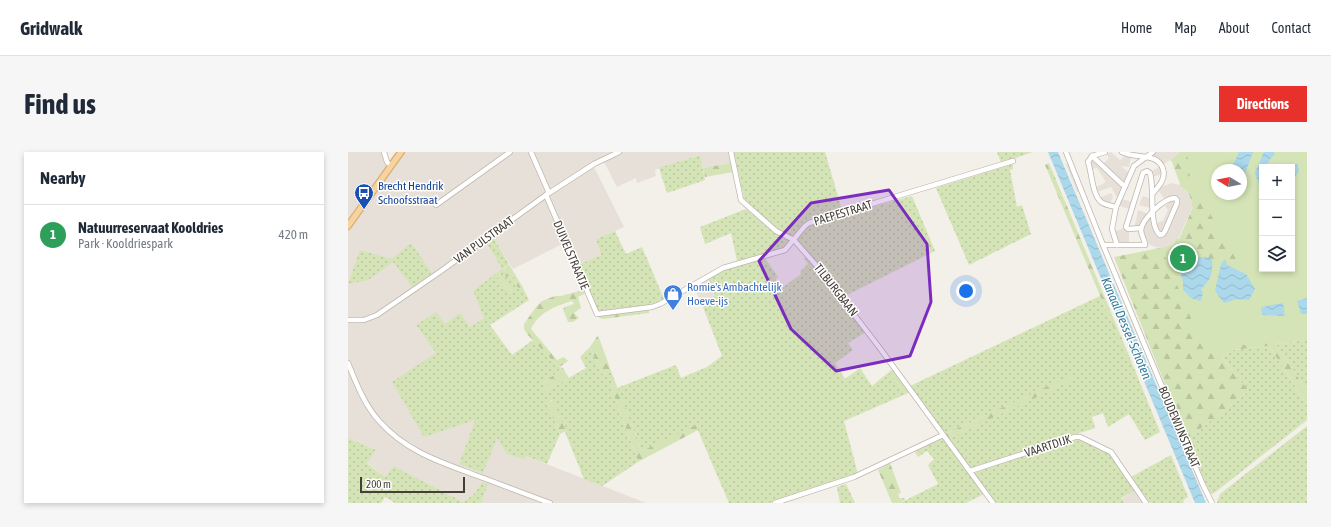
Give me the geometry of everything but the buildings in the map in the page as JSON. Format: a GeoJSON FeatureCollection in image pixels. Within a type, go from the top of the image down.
{"type":"FeatureCollection","features":[{"type":"Feature","properties":{"kind":"main road"},"geometry":{"type":"LineString","coordinates":[[348,226],[401,152]]}},
{"type":"Feature","properties":{"kind":"street"},"geometry":{"type":"LineString","coordinates":[[384,152],[387,162],[391,166]]}},
{"type":"Feature","properties":{"kind":"street"},"geometry":{"type":"LineString","coordinates":[[436,205],[510,152]]}},
{"type":"Feature","properties":{"kind":"street","name":"DUIVELSTRAATJE"},"geometry":{"type":"LineString","coordinates":[[531,152],[597,314]]}},
{"type":"Feature","properties":{"kind":"street","name":"VAN PULSTRAAT"},"geometry":{"type":"LineString","coordinates":[[348,320],[364,320],[377,315],[441,271],[547,194],[594,164],[618,152]]}},
{"type":"Feature","properties":{"kind":"street","name":"TILBURGBAAN"},"geometry":{"type":"LineString","coordinates":[[732,152],[742,200],[776,231],[794,240],[816,265],[838,292],[993,503]]}},
{"type":"Feature","properties":{"kind":"street","name":"BOUDEWIJNSTRAAT"},"geometry":{"type":"LineString","coordinates":[[1066,152],[1103,245],[1212,503]]}},
{"type":"Feature","properties":{"kind":"street"},"geometry":{"type":"LineString","coordinates":[[1105,152],[1092,156],[1088,162],[1092,173],[1091,182],[1102,203],[1116,208]]}},
{"type":"Feature","properties":{"kind":"street"},"geometry":{"type":"LineString","coordinates":[[1122,152],[1152,157],[1158,160],[1164,170],[1163,181],[1153,193]]}},
{"type":"Feature","properties":{"kind":"street"},"geometry":{"type":"LineString","coordinates":[[1117,245],[1112,229],[1116,208],[1134,166],[1153,152]]}},
{"type":"Feature","properties":{"kind":"street"},"geometry":{"type":"LineString","coordinates":[[1092,156],[1125,187]]}},
{"type":"Feature","properties":{"kind":"street","name":"PAEPESTRAAT"},"geometry":{"type":"LineString","coordinates":[[597,314],[652,307],[660,304],[723,268],[785,250],[809,223],[1013,162]]}},
{"type":"Feature","properties":{"kind":"street"},"geometry":{"type":"LineString","coordinates":[[1103,245],[1145,245],[1141,228],[1145,221],[1152,212],[1170,198],[1175,198],[1177,200],[1171,219],[1163,234],[1160,235],[1158,233],[1152,212],[1153,193],[1151,176],[1150,173],[1146,171],[1143,173],[1126,227],[1131,230],[1141,228]]}},
{"type":"Feature","properties":{"kind":"street"},"geometry":{"type":"LineString","coordinates":[[348,363],[371,411],[388,430],[405,444],[434,459],[550,503]]}},
{"type":"Feature","properties":{"kind":"street"},"geometry":{"type":"LineString","coordinates":[[775,503],[840,483],[943,435]]}},
{"type":"Feature","properties":{"kind":"street","name":"VAARTDIJK"},"geometry":{"type":"LineString","coordinates":[[970,471],[1075,437],[1080,437],[1111,452],[1146,503]]}},
{"type":"Feature","properties":{"kind":"highlighted area"},"geometry":{"type":"Polygon","coordinates":[[[889,190],[927,244],[931,302],[910,356],[836,371],[791,329],[759,261],[811,203],[889,190]]]}},
{"type":"Feature","properties":{"kind":"shaded area"},"geometry":{"type":"Polygon","coordinates":[[[348,152],[385,152],[388,162],[396,152],[734,152],[736,162],[703,168],[699,155],[655,170],[656,176],[637,183],[636,178],[617,187],[604,162],[594,167],[624,227],[596,239],[601,255],[574,267],[564,243],[513,269],[493,237],[485,243],[503,269],[473,291],[484,318],[470,327],[445,324],[416,325],[436,353],[475,420],[459,464],[497,438],[526,456],[646,503],[481,503],[487,484],[482,482],[474,494],[463,502],[394,466],[385,477],[367,462],[376,450],[348,438],[348,152]]]}},
{"type":"Feature","properties":{"kind":"shaded area"},"geometry":{"type":"Polygon","coordinates":[[[1111,152],[1120,160],[1125,156],[1131,157],[1129,167],[1121,166],[1129,173],[1124,182],[1122,182],[1103,164],[1109,158],[1106,154],[1111,152]]]}},
{"type":"Feature","properties":{"kind":"shaded area"},"geometry":{"type":"Polygon","coordinates":[[[1156,152],[1180,152],[1163,165],[1159,159],[1151,156],[1156,152]]]}},
{"type":"Feature","properties":{"kind":"shaded area"},"geometry":{"type":"Polygon","coordinates":[[[1092,159],[1123,188],[1118,199],[1111,187],[1097,192],[1095,188],[1106,182],[1097,168],[1093,169],[1090,163],[1092,159]]]}},
{"type":"Feature","properties":{"kind":"shaded area"},"geometry":{"type":"Polygon","coordinates":[[[1068,163],[1080,191],[1077,192],[1066,164],[1068,163]]]}},
{"type":"Feature","properties":{"kind":"shaded area"},"geometry":{"type":"Polygon","coordinates":[[[1160,166],[1163,174],[1152,177],[1151,172],[1160,166]]]}},
{"type":"Feature","properties":{"kind":"shaded area"},"geometry":{"type":"Polygon","coordinates":[[[1172,183],[1182,186],[1186,190],[1193,206],[1178,239],[1176,239],[1174,244],[1162,248],[1155,247],[1148,244],[1143,231],[1144,226],[1151,216],[1160,233],[1156,223],[1163,221],[1168,210],[1165,206],[1172,200],[1166,201],[1158,190],[1161,187],[1172,183]]]}},
{"type":"Feature","properties":{"kind":"shaded area"},"geometry":{"type":"Polygon","coordinates":[[[1111,193],[1113,196],[1110,204],[1103,202],[1099,198],[1111,193]]]}},
{"type":"Feature","properties":{"kind":"shaded area"},"geometry":{"type":"Polygon","coordinates":[[[1143,196],[1151,199],[1151,208],[1139,205],[1143,196]]]}},
{"type":"Feature","properties":{"kind":"shaded area"},"geometry":{"type":"Polygon","coordinates":[[[1122,199],[1132,202],[1130,209],[1119,206],[1122,199]]]}},
{"type":"Feature","properties":{"kind":"shaded area"},"geometry":{"type":"Polygon","coordinates":[[[1138,210],[1148,214],[1141,225],[1134,229],[1138,210]]]}},
{"type":"Feature","properties":{"kind":"shaded area"},"geometry":{"type":"Polygon","coordinates":[[[1125,228],[1125,230],[1129,231],[1129,243],[1119,243],[1115,231],[1125,228]]]}},
{"type":"Feature","properties":{"kind":"shaded area"},"geometry":{"type":"Polygon","coordinates":[[[708,278],[715,297],[710,304],[703,307],[694,287],[708,278]]]}},
{"type":"Feature","properties":{"kind":"shaded area"},"geometry":{"type":"Polygon","coordinates":[[[1135,491],[1144,503],[1124,503],[1121,499],[1135,491]]]}},
{"type":"Feature","properties":{"kind":"green space"},"geometry":{"type":"Polygon","coordinates":[[[734,152],[825,152],[842,210],[804,222],[794,236],[788,235],[774,227],[744,198],[734,152]]]}},
{"type":"Feature","properties":{"kind":"green space"},"geometry":{"type":"Polygon","coordinates":[[[997,152],[1033,152],[1001,163],[997,152]]]}},
{"type":"Feature","properties":{"kind":"green space"},"geometry":{"type":"Polygon","coordinates":[[[1180,152],[1239,152],[1224,164],[1211,164],[1211,200],[1247,200],[1247,183],[1261,157],[1261,164],[1259,164],[1259,272],[1295,272],[1294,152],[1307,210],[1307,340],[1276,344],[1307,391],[1307,405],[1269,346],[1232,350],[1222,358],[1249,391],[1187,439],[1114,257],[1170,246],[1174,244],[1176,239],[1179,239],[1193,207],[1188,194],[1179,185],[1180,184],[1170,160],[1180,152]]]}},
{"type":"Feature","properties":{"kind":"green space"},"geometry":{"type":"Polygon","coordinates":[[[1186,152],[1307,152],[1307,340],[1242,345],[1220,356],[1213,346],[1203,347],[1164,254],[1237,261],[1208,210],[1181,180],[1192,174],[1186,152]]]}},
{"type":"Feature","properties":{"kind":"green space"},"geometry":{"type":"Polygon","coordinates":[[[700,155],[705,180],[667,193],[659,168],[700,155]]]}},
{"type":"Feature","properties":{"kind":"green space"},"geometry":{"type":"Polygon","coordinates":[[[731,163],[733,172],[705,177],[703,168],[731,163]]]}},
{"type":"Feature","properties":{"kind":"green space"},"geometry":{"type":"Polygon","coordinates":[[[1049,163],[1128,353],[1125,355],[1045,165],[1049,163]]]}},
{"type":"Feature","properties":{"kind":"green space"},"geometry":{"type":"Polygon","coordinates":[[[1013,164],[1013,169],[1010,170],[1017,207],[1022,205],[1031,234],[969,265],[936,188],[1013,164]]]}},
{"type":"Feature","properties":{"kind":"green space"},"geometry":{"type":"Polygon","coordinates":[[[912,196],[935,251],[845,296],[796,240],[805,228],[811,224],[912,196]]]}},
{"type":"Feature","properties":{"kind":"green space"},"geometry":{"type":"Polygon","coordinates":[[[746,209],[776,233],[789,239],[788,244],[782,249],[737,261],[731,233],[705,244],[700,227],[746,209]]]}},
{"type":"Feature","properties":{"kind":"green space"},"geometry":{"type":"Polygon","coordinates":[[[615,231],[626,254],[642,247],[664,299],[649,305],[600,311],[597,310],[578,265],[601,255],[596,239],[615,231]]]}},
{"type":"Feature","properties":{"kind":"green space"},"geometry":{"type":"Polygon","coordinates":[[[493,237],[509,264],[503,269],[513,275],[517,287],[519,288],[522,286],[529,300],[490,325],[512,355],[533,340],[558,366],[563,368],[543,383],[546,391],[586,368],[580,357],[590,347],[602,374],[611,371],[616,384],[611,387],[638,462],[602,486],[584,479],[565,432],[566,431],[552,400],[547,403],[560,434],[547,464],[526,456],[524,459],[507,454],[497,438],[483,473],[459,464],[475,420],[424,437],[392,382],[436,353],[416,325],[436,312],[445,324],[460,313],[470,327],[484,318],[473,291],[495,274],[511,294],[512,291],[498,272],[502,268],[485,242],[493,237]]]}},
{"type":"Feature","properties":{"kind":"green space"},"geometry":{"type":"Polygon","coordinates":[[[411,243],[432,273],[412,287],[393,262],[368,280],[348,284],[360,250],[391,259],[411,243]]]}},
{"type":"Feature","properties":{"kind":"green space"},"geometry":{"type":"Polygon","coordinates":[[[807,257],[866,332],[848,343],[853,350],[835,363],[845,379],[860,368],[872,386],[889,372],[906,394],[844,421],[858,474],[818,489],[769,503],[729,503],[696,426],[642,451],[617,388],[676,365],[681,378],[707,367],[722,356],[703,307],[710,304],[708,299],[715,296],[708,278],[736,265],[765,258],[778,277],[776,279],[782,288],[801,274],[800,272],[808,264],[804,259],[807,257]]]}},
{"type":"Feature","properties":{"kind":"green space"},"geometry":{"type":"Polygon","coordinates":[[[509,264],[522,286],[519,288],[517,287],[512,274],[506,277],[502,271],[509,264]]]}},
{"type":"Feature","properties":{"kind":"green space"},"geometry":{"type":"Polygon","coordinates":[[[575,266],[585,291],[584,294],[578,297],[581,308],[574,313],[579,318],[573,322],[568,322],[563,309],[574,304],[572,301],[559,305],[543,314],[534,323],[531,329],[557,360],[564,357],[568,361],[561,366],[558,366],[527,334],[524,329],[524,324],[542,301],[555,296],[561,296],[579,291],[581,288],[574,267],[575,266]]]}},
{"type":"Feature","properties":{"kind":"green space"},"geometry":{"type":"Polygon","coordinates":[[[498,272],[512,291],[511,294],[495,274],[498,272]]]}},
{"type":"Feature","properties":{"kind":"green space"},"geometry":{"type":"Polygon","coordinates":[[[1100,296],[1125,354],[1128,353],[1160,432],[1145,440],[1129,414],[1108,427],[1103,413],[1092,417],[1095,428],[970,467],[948,439],[1072,380],[1070,377],[945,434],[910,386],[1100,296]]]}},
{"type":"Feature","properties":{"kind":"green space"},"geometry":{"type":"Polygon","coordinates":[[[649,309],[649,313],[603,319],[598,317],[599,315],[649,309]]]}},
{"type":"Feature","properties":{"kind":"green space"},"geometry":{"type":"Polygon","coordinates":[[[598,335],[611,371],[602,374],[590,347],[598,335]]]}},
{"type":"Feature","properties":{"kind":"green space"},"geometry":{"type":"Polygon","coordinates":[[[1307,340],[1307,391],[1276,344],[1307,340]]]}},
{"type":"Feature","properties":{"kind":"green space"},"geometry":{"type":"Polygon","coordinates":[[[1269,346],[1307,405],[1307,420],[1213,494],[1210,493],[1187,439],[1249,391],[1222,358],[1232,350],[1269,346]]]}},
{"type":"Feature","properties":{"kind":"green space"},"geometry":{"type":"Polygon","coordinates":[[[563,368],[569,378],[546,391],[543,383],[563,368]]]}},
{"type":"Feature","properties":{"kind":"green space"},"geometry":{"type":"Polygon","coordinates":[[[893,369],[910,392],[906,394],[889,372],[893,369]]]}},
{"type":"Feature","properties":{"kind":"green space"},"geometry":{"type":"Polygon","coordinates":[[[1070,376],[1073,380],[948,439],[945,434],[1070,376]]]}},
{"type":"Feature","properties":{"kind":"green space"},"geometry":{"type":"Polygon","coordinates":[[[616,384],[642,451],[696,425],[698,430],[638,462],[611,387],[616,384]]]}},
{"type":"Feature","properties":{"kind":"green space"},"geometry":{"type":"Polygon","coordinates":[[[553,400],[566,431],[560,434],[547,403],[553,400]]]}},
{"type":"Feature","properties":{"kind":"green space"},"geometry":{"type":"Polygon","coordinates":[[[1307,426],[1307,503],[1217,503],[1220,494],[1307,426]]]}},
{"type":"Feature","properties":{"kind":"green space"},"geometry":{"type":"Polygon","coordinates":[[[942,437],[984,494],[966,503],[900,503],[938,484],[928,465],[934,459],[927,451],[918,457],[915,452],[942,437]]]}},
{"type":"Feature","properties":{"kind":"green space"},"geometry":{"type":"Polygon","coordinates":[[[348,438],[376,450],[367,463],[385,477],[394,466],[463,502],[474,494],[482,482],[488,484],[481,503],[395,503],[385,497],[381,503],[348,503],[348,438]]]}},
{"type":"Feature","properties":{"kind":"green space"},"geometry":{"type":"Polygon","coordinates":[[[1076,439],[1108,452],[1111,455],[1135,491],[1121,498],[1124,503],[996,503],[974,473],[976,472],[1076,439]]]}},
{"type":"Feature","properties":{"kind":"green space"},"geometry":{"type":"Polygon","coordinates":[[[1171,455],[1188,497],[1183,500],[1184,503],[1150,503],[1131,477],[1171,455]]]}},
{"type":"Feature","properties":{"kind":"green space"},"geometry":{"type":"Polygon","coordinates":[[[890,463],[901,493],[898,494],[900,499],[904,498],[905,500],[900,503],[892,503],[878,470],[890,463]]]}},
{"type":"Feature","properties":{"kind":"green space"},"geometry":{"type":"Polygon","coordinates":[[[846,484],[855,503],[840,503],[837,487],[846,484]]]}},
{"type":"Feature","properties":{"kind":"water","name":"Kanaal Dessel-Schoten"},"geometry":{"type":"Polygon","coordinates":[[[1048,152],[1058,152],[1206,503],[1195,503],[1048,152]]]}},
{"type":"Feature","properties":{"kind":"water"},"geometry":{"type":"Polygon","coordinates":[[[1239,152],[1253,152],[1247,168],[1247,164],[1233,164],[1239,152]]]}},
{"type":"Feature","properties":{"kind":"water"},"geometry":{"type":"Polygon","coordinates":[[[1264,152],[1274,152],[1275,154],[1268,164],[1259,164],[1259,183],[1255,173],[1264,152]]]}},
{"type":"Feature","properties":{"kind":"water"},"geometry":{"type":"Polygon","coordinates":[[[1297,164],[1299,170],[1295,177],[1295,165],[1297,164]]]}},
{"type":"Feature","properties":{"kind":"water"},"geometry":{"type":"Polygon","coordinates":[[[1189,256],[1212,258],[1211,275],[1208,282],[1201,289],[1203,293],[1201,301],[1191,298],[1183,290],[1183,282],[1177,260],[1189,256]]]}},
{"type":"Feature","properties":{"kind":"water"},"geometry":{"type":"Polygon","coordinates":[[[1225,259],[1227,265],[1246,274],[1255,289],[1249,300],[1237,299],[1224,303],[1215,291],[1221,264],[1225,259]]]}},
{"type":"Feature","properties":{"kind":"water"},"geometry":{"type":"Polygon","coordinates":[[[1307,298],[1307,314],[1301,314],[1297,301],[1307,298]]]}},
{"type":"Feature","properties":{"kind":"water"},"geometry":{"type":"Polygon","coordinates":[[[1283,303],[1285,316],[1262,315],[1261,307],[1283,303]]]}},
{"type":"Feature","properties":{"kind":"place","name":"Brecht Hendrik Schoofsstraat"},"geometry":{"type":"Point","coordinates":[364,210]}},
{"type":"Feature","properties":{"kind":"place","name":"Natuurreservaat Kooldries"},"geometry":{"type":"Point","coordinates":[1183,258]}},
{"type":"Feature","properties":{"kind":"place","name":"Romie's Ambachtelijk Hoeve-ijs"},"geometry":{"type":"Point","coordinates":[673,311]}}]}
